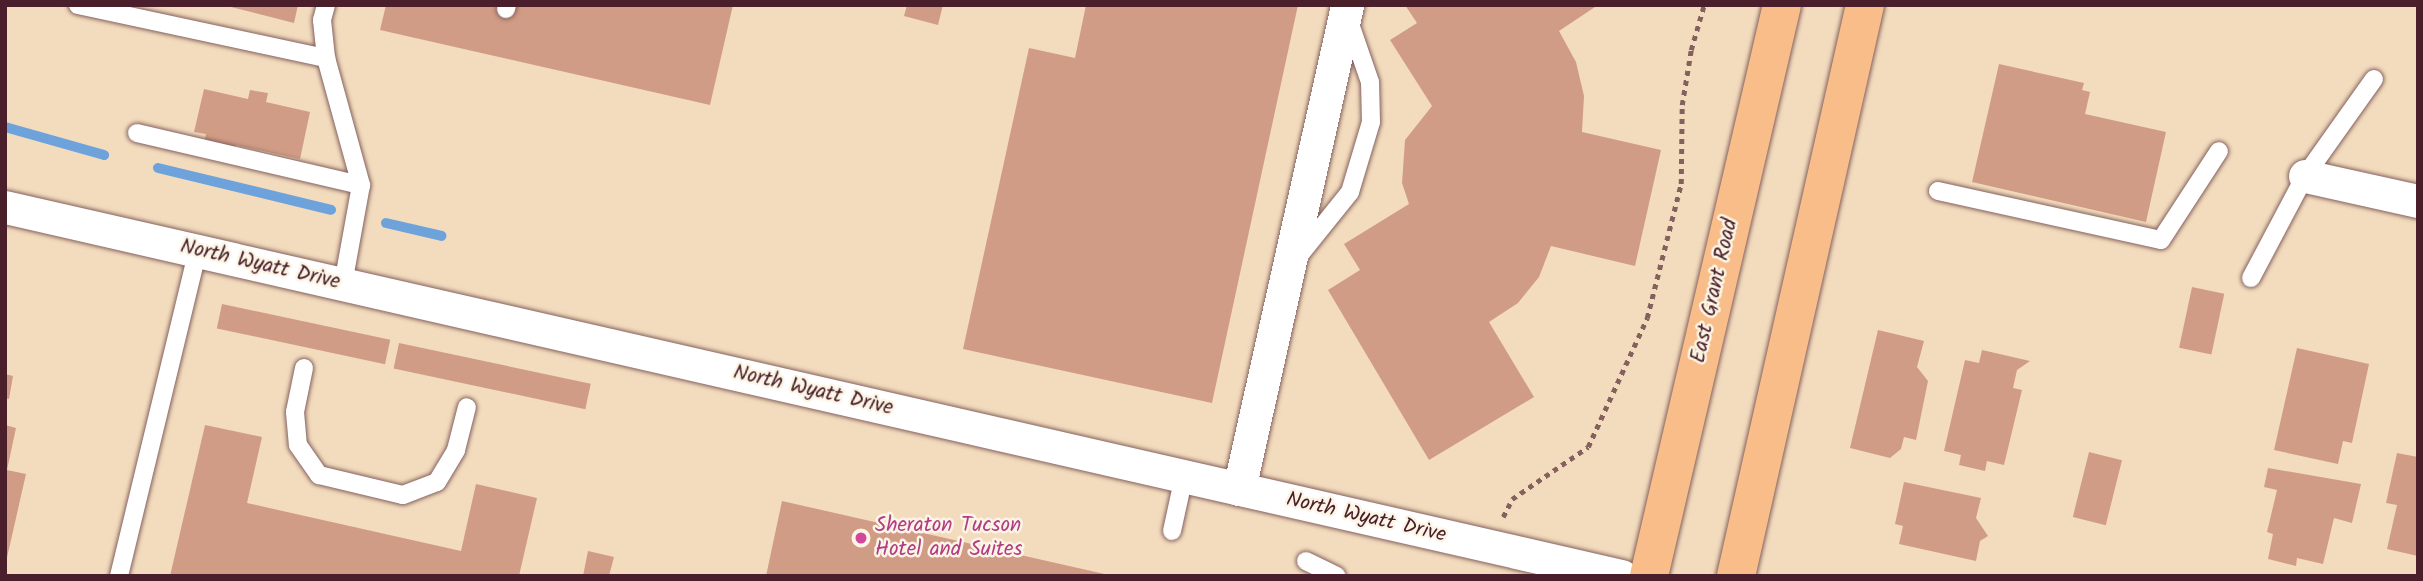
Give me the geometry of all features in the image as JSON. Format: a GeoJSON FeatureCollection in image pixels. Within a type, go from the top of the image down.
{"type":"FeatureCollection","features":[{"type":"Feature","properties":{"kind":"main road","name":"East Grant Road"},"geometry":{"type":"LineString","coordinates":[[1648,576],[1782,5]]}},
{"type":"Feature","properties":{"kind":"main road"},"geometry":{"type":"LineString","coordinates":[[1736,576],[1865,5]]}},
{"type":"Feature","properties":{"kind":"street"},"geometry":{"type":"LineString","coordinates":[[1239,489],[1347,9]]}},
{"type":"Feature","properties":{"kind":"street"},"geometry":{"type":"LineString","coordinates":[[2305,176],[2418,201]]}},
{"type":"Feature","properties":{"kind":"street","name":"North Wyatt Drive"},"geometry":{"type":"LineString","coordinates":[[5,207],[1621,576]]}},
{"type":"Feature","properties":{"kind":"lane"},"geometry":{"type":"LineString","coordinates":[[78,5],[326,58]]}},
{"type":"Feature","properties":{"kind":"lane"},"geometry":{"type":"LineString","coordinates":[[326,5],[323,20],[326,58],[361,185],[343,284]]}},
{"type":"Feature","properties":{"kind":"lane"},"geometry":{"type":"LineString","coordinates":[[1288,269],[1350,192],[1371,122],[1370,82],[1347,9]]}},
{"type":"Feature","properties":{"kind":"lane"},"geometry":{"type":"LineString","coordinates":[[2251,278],[2305,176],[2374,79]]}},
{"type":"Feature","properties":{"kind":"lane"},"geometry":{"type":"LineString","coordinates":[[137,133],[361,185]]}},
{"type":"Feature","properties":{"kind":"lane"},"geometry":{"type":"LineString","coordinates":[[1938,191],[2161,240],[2219,151]]}},
{"type":"Feature","properties":{"kind":"lane"},"geometry":{"type":"LineString","coordinates":[[119,576],[198,250]]}},
{"type":"Feature","properties":{"kind":"lane"},"geometry":{"type":"LineString","coordinates":[[304,368],[295,412],[298,445],[319,475],[391,493],[402,495],[437,482],[456,450],[467,407]]}},
{"type":"Feature","properties":{"kind":"lane"},"geometry":{"type":"LineString","coordinates":[[1172,531],[1184,476]]}},
{"type":"Feature","properties":{"kind":"lane"},"geometry":{"type":"LineString","coordinates":[[1306,561],[1337,576]]}},
{"type":"Feature","properties":{"kind":"path"},"geometry":{"type":"LineString","coordinates":[[1488,545],[1512,499],[1588,447],[1647,318],[1681,184],[1682,105],[1691,50],[1704,5]]}},
{"type":"Feature","properties":{"kind":"building"},"geometry":{"type":"Polygon","coordinates":[[[223,5],[298,5],[294,23],[223,5]]]}},
{"type":"Feature","properties":{"kind":"building"},"geometry":{"type":"Polygon","coordinates":[[[386,5],[733,5],[710,105],[380,30],[386,5]]]}},
{"type":"Feature","properties":{"kind":"building"},"geometry":{"type":"Polygon","coordinates":[[[907,5],[943,5],[938,25],[904,16],[907,5]]]}},
{"type":"Feature","properties":{"kind":"building"},"geometry":{"type":"Polygon","coordinates":[[[1086,5],[1298,5],[1212,403],[963,349],[1029,48],[1075,58],[1086,5]]]}},
{"type":"Feature","properties":{"kind":"building"},"geometry":{"type":"Polygon","coordinates":[[[1405,5],[1598,5],[1559,31],[1576,62],[1584,96],[1582,132],[1661,150],[1635,266],[1551,246],[1539,277],[1518,303],[1489,322],[1534,397],[1429,460],[1328,290],[1360,270],[1344,244],[1409,204],[1402,183],[1405,140],[1432,106],[1390,40],[1417,23],[1405,5]]]}},
{"type":"Feature","properties":{"kind":"building"},"geometry":{"type":"Polygon","coordinates":[[[1999,64],[2084,83],[2082,90],[2090,92],[2085,114],[2166,132],[2146,222],[1972,182],[1999,64]]]}},
{"type":"Feature","properties":{"kind":"building"},"geometry":{"type":"Polygon","coordinates":[[[204,89],[248,99],[250,90],[268,93],[266,102],[310,112],[300,159],[236,145],[233,163],[201,156],[206,134],[194,132],[204,89]]]}},
{"type":"Feature","properties":{"kind":"building"},"geometry":{"type":"Polygon","coordinates":[[[2192,287],[2224,294],[2211,355],[2179,348],[2192,287]]]}},
{"type":"Feature","properties":{"kind":"building"},"geometry":{"type":"Polygon","coordinates":[[[222,304],[390,340],[385,364],[217,328],[222,304]]]}},
{"type":"Feature","properties":{"kind":"building"},"geometry":{"type":"Polygon","coordinates":[[[1878,330],[1924,341],[1917,367],[1928,381],[1916,440],[1904,437],[1901,449],[1890,458],[1850,448],[1878,330]]]}},
{"type":"Feature","properties":{"kind":"building"},"geometry":{"type":"Polygon","coordinates":[[[399,343],[591,384],[585,409],[394,368],[399,343]]]}},
{"type":"Feature","properties":{"kind":"building"},"geometry":{"type":"Polygon","coordinates":[[[2297,348],[2369,364],[2352,443],[2343,441],[2338,464],[2274,450],[2297,348]]]}},
{"type":"Feature","properties":{"kind":"building"},"geometry":{"type":"Polygon","coordinates":[[[1982,350],[2030,361],[2017,370],[2013,388],[2022,390],[2004,465],[1987,461],[1985,471],[1959,465],[1961,455],[1944,451],[1965,360],[1979,363],[1982,350]]]}},
{"type":"Feature","properties":{"kind":"building"},"geometry":{"type":"Polygon","coordinates":[[[5,374],[13,376],[9,399],[5,398],[5,374]]]}},
{"type":"Feature","properties":{"kind":"building"},"geometry":{"type":"Polygon","coordinates":[[[5,425],[16,428],[7,470],[26,474],[6,562],[5,425]]]}},
{"type":"Feature","properties":{"kind":"building"},"geometry":{"type":"Polygon","coordinates":[[[205,425],[262,437],[247,503],[461,551],[476,484],[537,498],[519,576],[170,576],[205,425]]]}},
{"type":"Feature","properties":{"kind":"building"},"geometry":{"type":"Polygon","coordinates":[[[2089,452],[2122,460],[2106,525],[2073,517],[2089,452]]]}},
{"type":"Feature","properties":{"kind":"building"},"geometry":{"type":"Polygon","coordinates":[[[2397,453],[2418,457],[2418,556],[2387,549],[2397,505],[2386,503],[2397,453]]]}},
{"type":"Feature","properties":{"kind":"building"},"geometry":{"type":"Polygon","coordinates":[[[2268,468],[2361,484],[2352,523],[2334,518],[2323,564],[2297,558],[2296,566],[2268,559],[2273,534],[2267,532],[2277,490],[2264,487],[2268,468]]]}},
{"type":"Feature","properties":{"kind":"building"},"geometry":{"type":"Polygon","coordinates":[[[1904,482],[1981,498],[1976,518],[1988,536],[1980,541],[1976,561],[1899,544],[1903,526],[1895,524],[1904,482]]]}},
{"type":"Feature","properties":{"kind":"building","name":"Sheraton Tucson Hotel and Suites"},"geometry":{"type":"Polygon","coordinates":[[[782,501],[1109,575],[1109,576],[766,576],[782,501]]]}},
{"type":"Feature","properties":{"kind":"building"},"geometry":{"type":"Polygon","coordinates":[[[588,551],[614,557],[609,576],[583,576],[588,551]]]}},
{"type":"Feature","properties":{"kind":"waterway"},"geometry":{"type":"LineString","coordinates":[[5,127],[104,155]]}},
{"type":"Feature","properties":{"kind":"waterway"},"geometry":{"type":"LineString","coordinates":[[158,168],[331,210]]}},
{"type":"Feature","properties":{"kind":"waterway"},"geometry":{"type":"LineString","coordinates":[[386,223],[442,236]]}},
{"type":"Feature","properties":{"kind":"place","name":"Sheraton Tucson Hotel and Suites"},"geometry":{"type":"Point","coordinates":[861,538]}}]}
